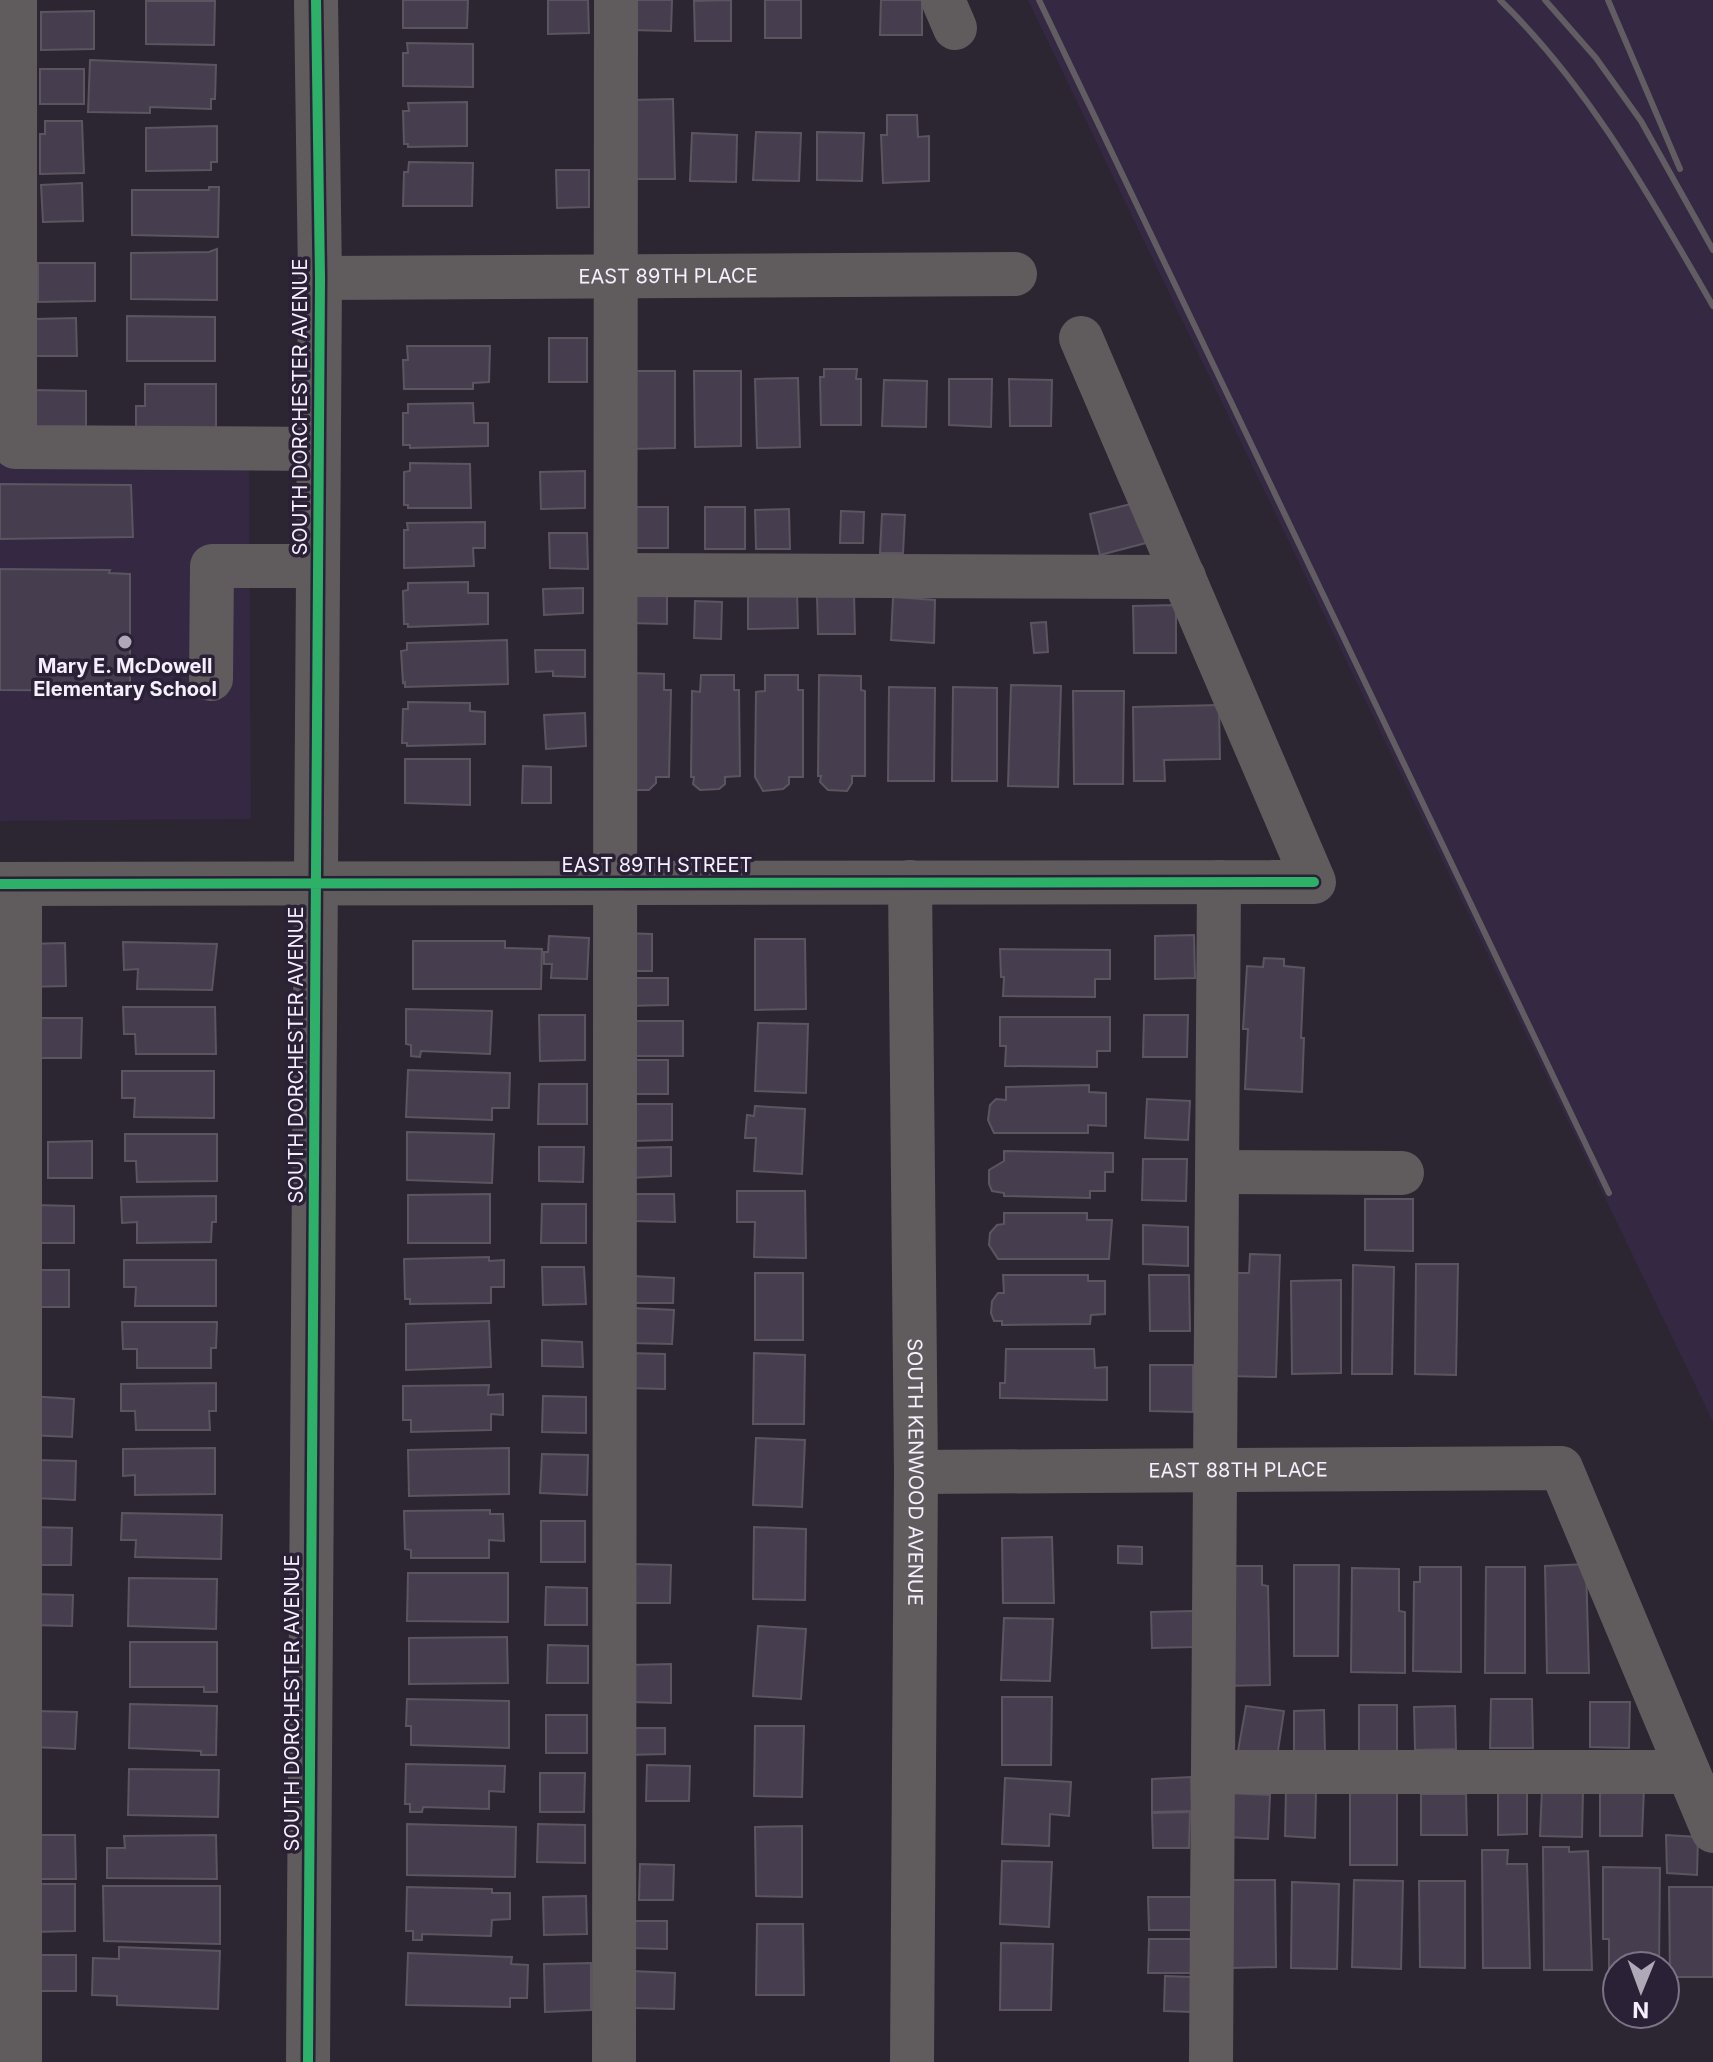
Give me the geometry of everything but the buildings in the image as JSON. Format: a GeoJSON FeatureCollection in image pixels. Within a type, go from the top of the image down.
{"type":"FeatureCollection","features":[{"type":"Feature","properties":{"kind":"street"},"geometry":{"type":"LineString","coordinates":[[15,0],[15,447],[318,449]]}},
{"type":"Feature","properties":{"kind":"street","name":"SOUTH DORCHESTER AVENUE"},"geometry":{"type":"LineString","coordinates":[[308,2062],[320,278],[316,0]]}},
{"type":"Feature","properties":{"kind":"street"},"geometry":{"type":"LineString","coordinates":[[614,2062],[616,0]]}},
{"type":"Feature","properties":{"kind":"street","name":"EAST 89TH PLACE"},"geometry":{"type":"LineString","coordinates":[[320,278],[1015,274]]}},
{"type":"Feature","properties":{"kind":"street"},"geometry":{"type":"LineString","coordinates":[[616,575],[1184,577],[1081,338]]}},
{"type":"Feature","properties":{"kind":"street"},"geometry":{"type":"LineString","coordinates":[[211,679],[212,566],[317,566]]}},
{"type":"Feature","properties":{"kind":"street","name":"EAST 89TH STREET"},"geometry":{"type":"LineString","coordinates":[[10,884],[1314,882],[1184,577]]}},
{"type":"Feature","properties":{"kind":"street","name":"SOUTH KENWOOD AVENUE"},"geometry":{"type":"LineString","coordinates":[[910,882],[916,1472],[912,2062]]}},
{"type":"Feature","properties":{"kind":"street"},"geometry":{"type":"LineString","coordinates":[[1211,2062],[1219,882]]}},
{"type":"Feature","properties":{"kind":"street"},"geometry":{"type":"LineString","coordinates":[[10,884],[20,2062]]}},
{"type":"Feature","properties":{"kind":"street"},"geometry":{"type":"LineString","coordinates":[[1217,1172],[1402,1173]]}},
{"type":"Feature","properties":{"kind":"street","name":"EAST 88TH PLACE"},"geometry":{"type":"LineString","coordinates":[[916,1472],[1561,1468],[1688,1772]]}},
{"type":"Feature","properties":{"kind":"street"},"geometry":{"type":"LineString","coordinates":[[1213,1772],[1688,1772],[1713,1831]]}},
{"type":"Feature","properties":{"kind":"shaded area"},"geometry":{"type":"Polygon","coordinates":[[[1028,0],[1713,0],[1713,1422],[1028,0]]]}},
{"type":"Feature","properties":{"kind":"shaded area","name":"Mary E. McDowell Elementary School"},"geometry":{"type":"Polygon","coordinates":[[[0,462],[249,465],[251,819],[0,821],[0,462]]]}},
{"type":"Feature","properties":{"kind":"railway"},"geometry":{"type":"LineString","coordinates":[[1039,0],[1609,1193]]}},
{"type":"Feature","properties":{"kind":"railway"},"geometry":{"type":"LineString","coordinates":[[1500,0],[1563,69],[1591,107],[1642,185],[1713,306]]}},
{"type":"Feature","properties":{"kind":"railway"},"geometry":{"type":"LineString","coordinates":[[1545,0],[1596,58],[1641,121],[1713,250]]}},
{"type":"Feature","properties":{"kind":"railway"},"geometry":{"type":"LineString","coordinates":[[1608,0],[1680,169]]}},
{"type":"Feature","properties":{"kind":"cycle path"},"geometry":{"type":"LineString","coordinates":[[308,2062],[320,278],[316,0]]}},
{"type":"Feature","properties":{"kind":"cycle path"},"geometry":{"type":"LineString","coordinates":[[0,884],[1314,882]]}},
{"type":"Feature","properties":{"kind":"place","name":"Mary E. McDowell Elementary School"},"geometry":{"type":"Point","coordinates":[125,642]}}]}
